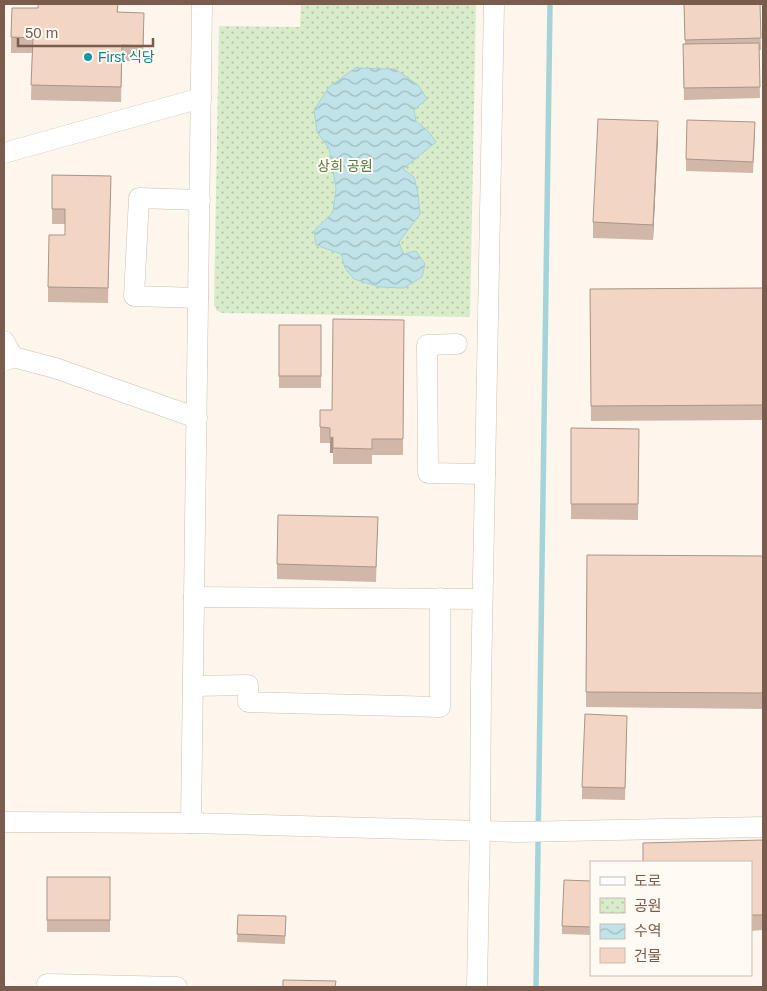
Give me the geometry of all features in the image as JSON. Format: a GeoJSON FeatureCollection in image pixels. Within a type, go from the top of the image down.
{"type":"FeatureCollection","features":[{"type":"Feature","properties":{"kind":"street"},"geometry":{"type":"LineString","coordinates":[[191,823],[202,4]]}},
{"type":"Feature","properties":{"kind":"street"},"geometry":{"type":"LineString","coordinates":[[477,987],[482,599],[494,4]]}},
{"type":"Feature","properties":{"kind":"street"},"geometry":{"type":"LineString","coordinates":[[4,153],[201,98]]}},
{"type":"Feature","properties":{"kind":"street"},"geometry":{"type":"LineString","coordinates":[[198,298],[134,296],[139,198],[200,200]]}},
{"type":"Feature","properties":{"kind":"street"},"geometry":{"type":"LineString","coordinates":[[457,344],[428,344],[428,473],[485,474]]}},
{"type":"Feature","properties":{"kind":"street"},"geometry":{"type":"LineString","coordinates":[[7,353],[197,418]]}},
{"type":"Feature","properties":{"kind":"street"},"geometry":{"type":"LineString","coordinates":[[194,597],[482,599]]}},
{"type":"Feature","properties":{"kind":"street"},"geometry":{"type":"LineString","coordinates":[[193,686],[248,685],[248,702],[440,707],[440,598]]}},
{"type":"Feature","properties":{"kind":"street"},"geometry":{"type":"LineString","coordinates":[[4,822],[191,823],[517,832],[763,827]]}},
{"type":"Feature","properties":{"kind":"street"},"geometry":{"type":"LineString","coordinates":[[47,984],[177,987]]}},
{"type":"Feature","properties":{"kind":"green space","name":"상희 공원"},"geometry":{"type":"Polygon","coordinates":[[[301,4],[476,4],[470,317],[223,313],[217,311],[214,305],[219,26],[300,27],[301,4]]]}},
{"type":"Feature","properties":{"kind":"water"},"geometry":{"type":"Polygon","coordinates":[[[355,68],[395,69],[418,85],[427,99],[414,110],[416,121],[428,131],[436,142],[403,169],[414,177],[420,214],[399,242],[403,254],[416,251],[425,264],[422,277],[404,288],[379,287],[354,279],[345,268],[341,254],[316,245],[314,231],[333,212],[336,188],[329,148],[317,132],[314,110],[329,87],[355,68]]]}},
{"type":"Feature","properties":{"kind":"building","name":"First 식당"},"geometry":{"type":"Polygon","coordinates":[[[38,4],[118,4],[117,12],[144,13],[143,46],[122,45],[121,87],[31,85],[33,38],[11,37],[12,8],[38,8],[38,4]]]}},
{"type":"Feature","properties":{"kind":"building"},"geometry":{"type":"Polygon","coordinates":[[[684,4],[760,4],[761,38],[685,40],[684,4]]]}},
{"type":"Feature","properties":{"kind":"building"},"geometry":{"type":"Polygon","coordinates":[[[759,43],[760,87],[684,88],[683,44],[759,43]]]}},
{"type":"Feature","properties":{"kind":"building"},"geometry":{"type":"Polygon","coordinates":[[[598,119],[658,121],[653,225],[593,222],[598,119]]]}},
{"type":"Feature","properties":{"kind":"building"},"geometry":{"type":"Polygon","coordinates":[[[687,120],[755,122],[753,162],[686,159],[687,120]]]}},
{"type":"Feature","properties":{"kind":"building"},"geometry":{"type":"Polygon","coordinates":[[[52,175],[111,176],[108,288],[48,287],[49,235],[65,235],[65,209],[52,209],[52,175]]]}},
{"type":"Feature","properties":{"kind":"building"},"geometry":{"type":"Polygon","coordinates":[[[763,288],[763,405],[591,406],[590,289],[763,288]]]}},
{"type":"Feature","properties":{"kind":"building"},"geometry":{"type":"Polygon","coordinates":[[[333,319],[404,320],[403,439],[372,439],[372,449],[333,448],[333,437],[330,438],[330,428],[320,427],[320,410],[332,410],[333,319]]]}},
{"type":"Feature","properties":{"kind":"building"},"geometry":{"type":"Polygon","coordinates":[[[279,325],[321,325],[321,376],[279,376],[279,325]]]}},
{"type":"Feature","properties":{"kind":"building"},"geometry":{"type":"Polygon","coordinates":[[[571,428],[639,429],[638,504],[571,504],[571,428]]]}},
{"type":"Feature","properties":{"kind":"building"},"geometry":{"type":"Polygon","coordinates":[[[278,515],[378,517],[376,567],[277,564],[278,515]]]}},
{"type":"Feature","properties":{"kind":"building"},"geometry":{"type":"Polygon","coordinates":[[[587,555],[763,556],[763,693],[586,692],[587,555]]]}},
{"type":"Feature","properties":{"kind":"building"},"geometry":{"type":"Polygon","coordinates":[[[585,714],[627,716],[625,788],[582,787],[585,714]]]}},
{"type":"Feature","properties":{"kind":"building"},"geometry":{"type":"Polygon","coordinates":[[[763,840],[763,915],[752,915],[752,861],[643,861],[643,843],[763,840]]]}},
{"type":"Feature","properties":{"kind":"building"},"geometry":{"type":"Polygon","coordinates":[[[47,877],[110,877],[110,920],[47,920],[47,877]]]}},
{"type":"Feature","properties":{"kind":"building"},"geometry":{"type":"Polygon","coordinates":[[[564,880],[590,881],[590,927],[562,926],[564,880]]]}},
{"type":"Feature","properties":{"kind":"building"},"geometry":{"type":"Polygon","coordinates":[[[238,915],[286,916],[285,936],[237,934],[238,915]]]}},
{"type":"Feature","properties":{"kind":"building"},"geometry":{"type":"Polygon","coordinates":[[[283,980],[336,981],[335,987],[283,987],[283,980]]]}},
{"type":"Feature","properties":{"kind":"waterway"},"geometry":{"type":"LineString","coordinates":[[536,987],[550,4]]}},
{"type":"Feature","properties":{"kind":"place","name":"First 식당"},"geometry":{"type":"Point","coordinates":[88,57]}}]}
